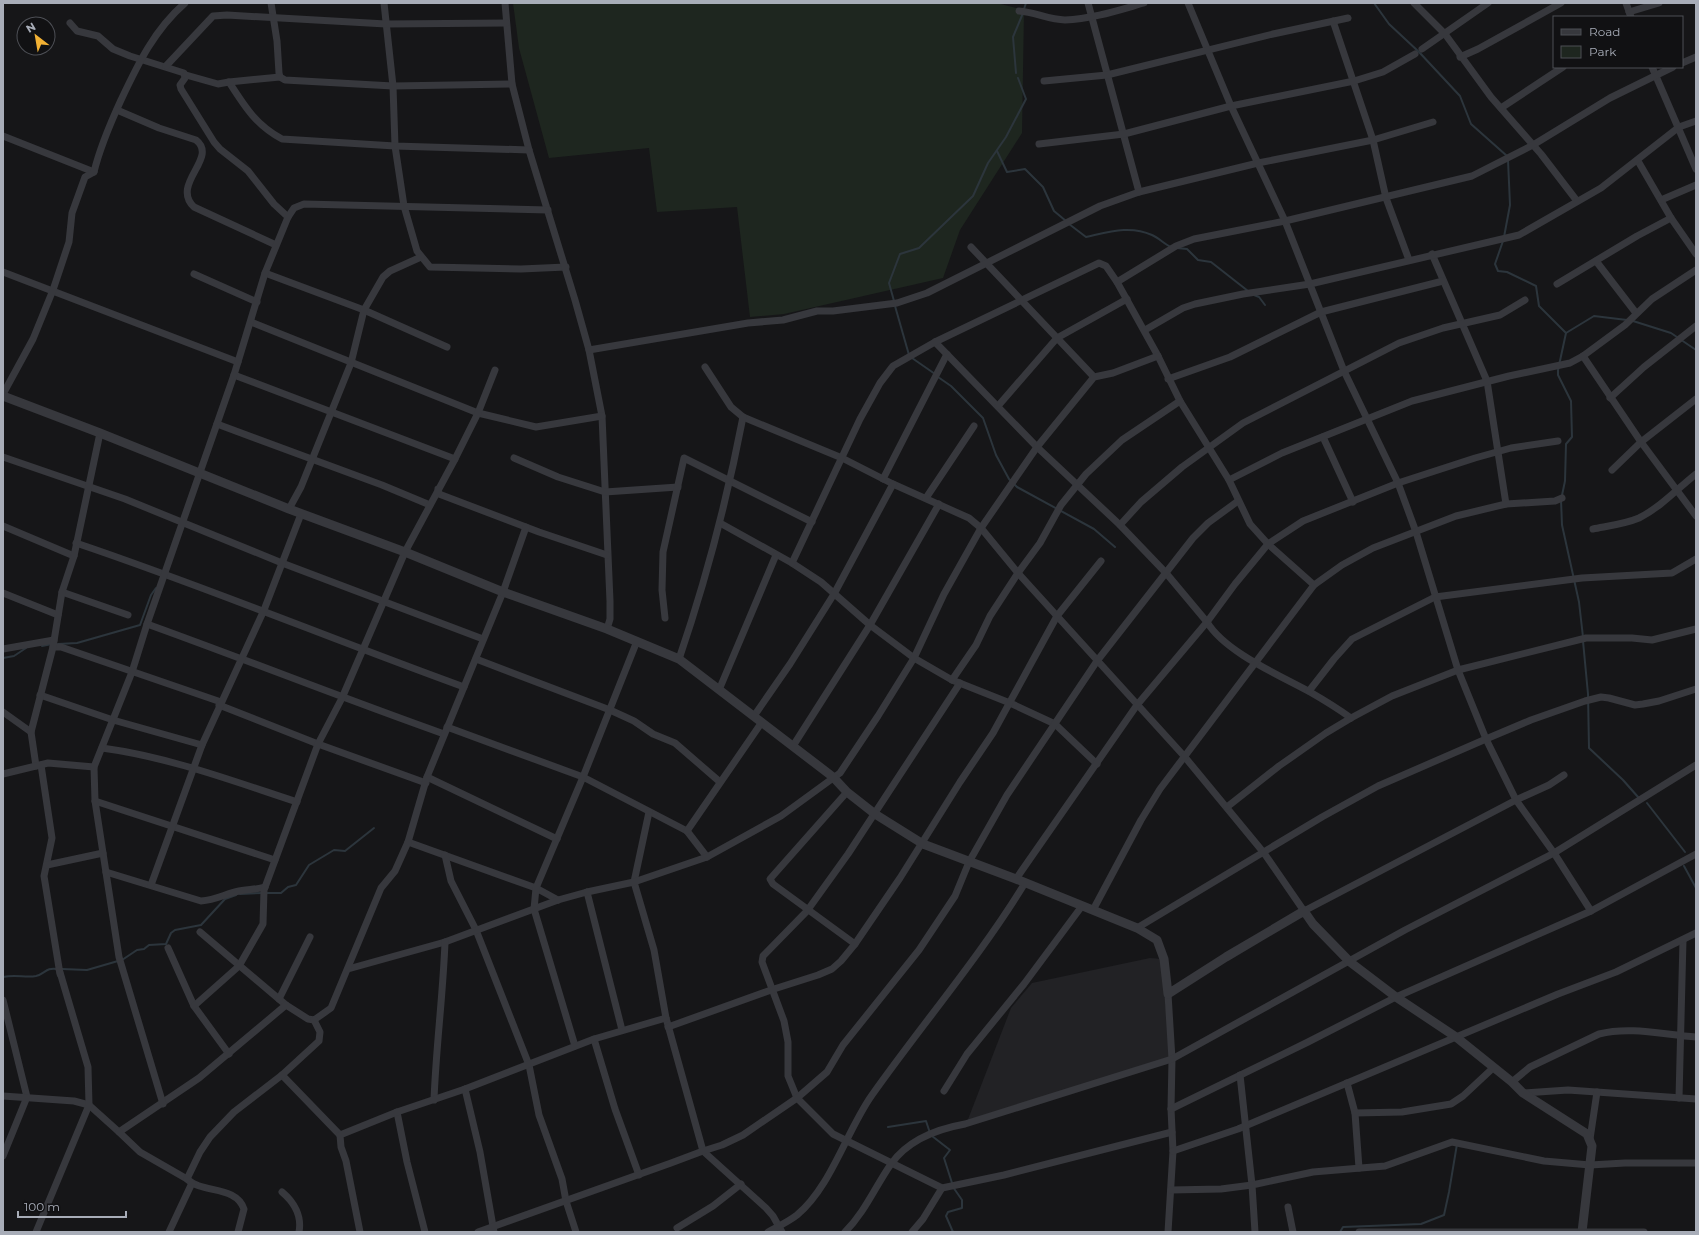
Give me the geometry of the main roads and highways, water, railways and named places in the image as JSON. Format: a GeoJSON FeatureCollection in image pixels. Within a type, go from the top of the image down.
{"type":"FeatureCollection","features":[{"type":"Feature","properties":{"kind":"waterway"},"geometry":{"type":"LineString","coordinates":[[1024,9],[1026,3]]}},
{"type":"Feature","properties":{"kind":"waterway"},"geometry":{"type":"LineString","coordinates":[[1374,3],[1389,24],[1419,52],[1460,96],[1471,124],[1507,156]]}},
{"type":"Feature","properties":{"kind":"waterway"},"geometry":{"type":"LineString","coordinates":[[1016,73],[1013,37],[1023,13]]}},
{"type":"Feature","properties":{"kind":"waterway"},"geometry":{"type":"LineString","coordinates":[[894,301],[889,283],[900,254],[919,248],[973,196],[988,163],[1006,137],[1026,99],[1018,78]]}},
{"type":"Feature","properties":{"kind":"waterway"},"geometry":{"type":"LineString","coordinates":[[997,151],[1007,172],[1025,169],[1043,187],[1054,211],[1066,221]]}},
{"type":"Feature","properties":{"kind":"waterway"},"geometry":{"type":"LineString","coordinates":[[1504,237],[1510,205],[1508,160]]}},
{"type":"Feature","properties":{"kind":"waterway"},"geometry":{"type":"LineString","coordinates":[[1069,224],[1086,237],[1119,230],[1136,230],[1152,235],[1171,247]]}},
{"type":"Feature","properties":{"kind":"waterway"},"geometry":{"type":"LineString","coordinates":[[1503,241],[1495,264],[1498,271],[1507,272],[1536,286],[1539,306],[1566,333]]}},
{"type":"Feature","properties":{"kind":"waterway"},"geometry":{"type":"LineString","coordinates":[[1177,248],[1187,249],[1198,260],[1211,262],[1248,291]]}},
{"type":"Feature","properties":{"kind":"waterway"},"geometry":{"type":"LineString","coordinates":[[1254,295],[1259,297],[1265,305]]}},
{"type":"Feature","properties":{"kind":"waterway"},"geometry":{"type":"LineString","coordinates":[[895,306],[909,355]]}},
{"type":"Feature","properties":{"kind":"waterway"},"geometry":{"type":"LineString","coordinates":[[1583,637],[1579,602],[1562,525],[1561,500],[1565,481],[1566,444],[1572,437],[1571,401],[1558,375],[1558,370],[1566,333],[1594,316],[1627,320]]}},
{"type":"Feature","properties":{"kind":"waterway"},"geometry":{"type":"LineString","coordinates":[[1633,321],[1671,333],[1696,350]]}},
{"type":"Feature","properties":{"kind":"waterway"},"geometry":{"type":"LineString","coordinates":[[912,358],[935,374]]}},
{"type":"Feature","properties":{"kind":"waterway"},"geometry":{"type":"LineString","coordinates":[[938,377],[951,386],[983,418],[996,455],[1009,479],[1017,487],[1094,529],[1115,547]]}},
{"type":"Feature","properties":{"kind":"waterway"},"geometry":{"type":"LineString","coordinates":[[58,644],[77,643],[140,625],[151,595],[156,588]]}},
{"type":"Feature","properties":{"kind":"waterway"},"geometry":{"type":"LineString","coordinates":[[1583,641],[1588,694],[1589,748],[1623,780],[1638,797]]}},
{"type":"Feature","properties":{"kind":"waterway"},"geometry":{"type":"LineString","coordinates":[[42,646],[52,644]]}},
{"type":"Feature","properties":{"kind":"waterway"},"geometry":{"type":"LineString","coordinates":[[3,658],[14,656],[26,648]]}},
{"type":"Feature","properties":{"kind":"waterway"},"geometry":{"type":"LineString","coordinates":[[1647,803],[1685,852]]}},
{"type":"Feature","properties":{"kind":"waterway"},"geometry":{"type":"LineString","coordinates":[[266,893],[281,893],[288,887],[296,885],[309,865],[334,850],[345,851],[374,828]]}},
{"type":"Feature","properties":{"kind":"waterway"},"geometry":{"type":"LineString","coordinates":[[1684,866],[1696,888]]}},
{"type":"Feature","properties":{"kind":"waterway"},"geometry":{"type":"LineString","coordinates":[[240,894],[262,893]]}},
{"type":"Feature","properties":{"kind":"waterway"},"geometry":{"type":"LineString","coordinates":[[122,960],[137,950],[144,949],[149,945],[166,944],[171,933],[175,930],[201,925],[225,899],[236,895]]}},
{"type":"Feature","properties":{"kind":"waterway"},"geometry":{"type":"LineString","coordinates":[[62,969],[87,970],[118,961]]}},
{"type":"Feature","properties":{"kind":"waterway"},"geometry":{"type":"LineString","coordinates":[[3,977],[36,976],[50,969],[57,969]]}},
{"type":"Feature","properties":{"kind":"waterway"},"geometry":{"type":"LineString","coordinates":[[888,1127],[926,1121],[930,1133]]}},
{"type":"Feature","properties":{"kind":"waterway"},"geometry":{"type":"LineString","coordinates":[[932,1136],[950,1150],[944,1158],[952,1183]]}},
{"type":"Feature","properties":{"kind":"waterway"},"geometry":{"type":"LineString","coordinates":[[1340,1232],[1343,1227],[1421,1224],[1444,1215],[1457,1144]]}},
{"type":"Feature","properties":{"kind":"waterway"},"geometry":{"type":"LineString","coordinates":[[953,1187],[962,1200],[962,1208],[948,1212],[946,1216],[953,1232]]}}]}
